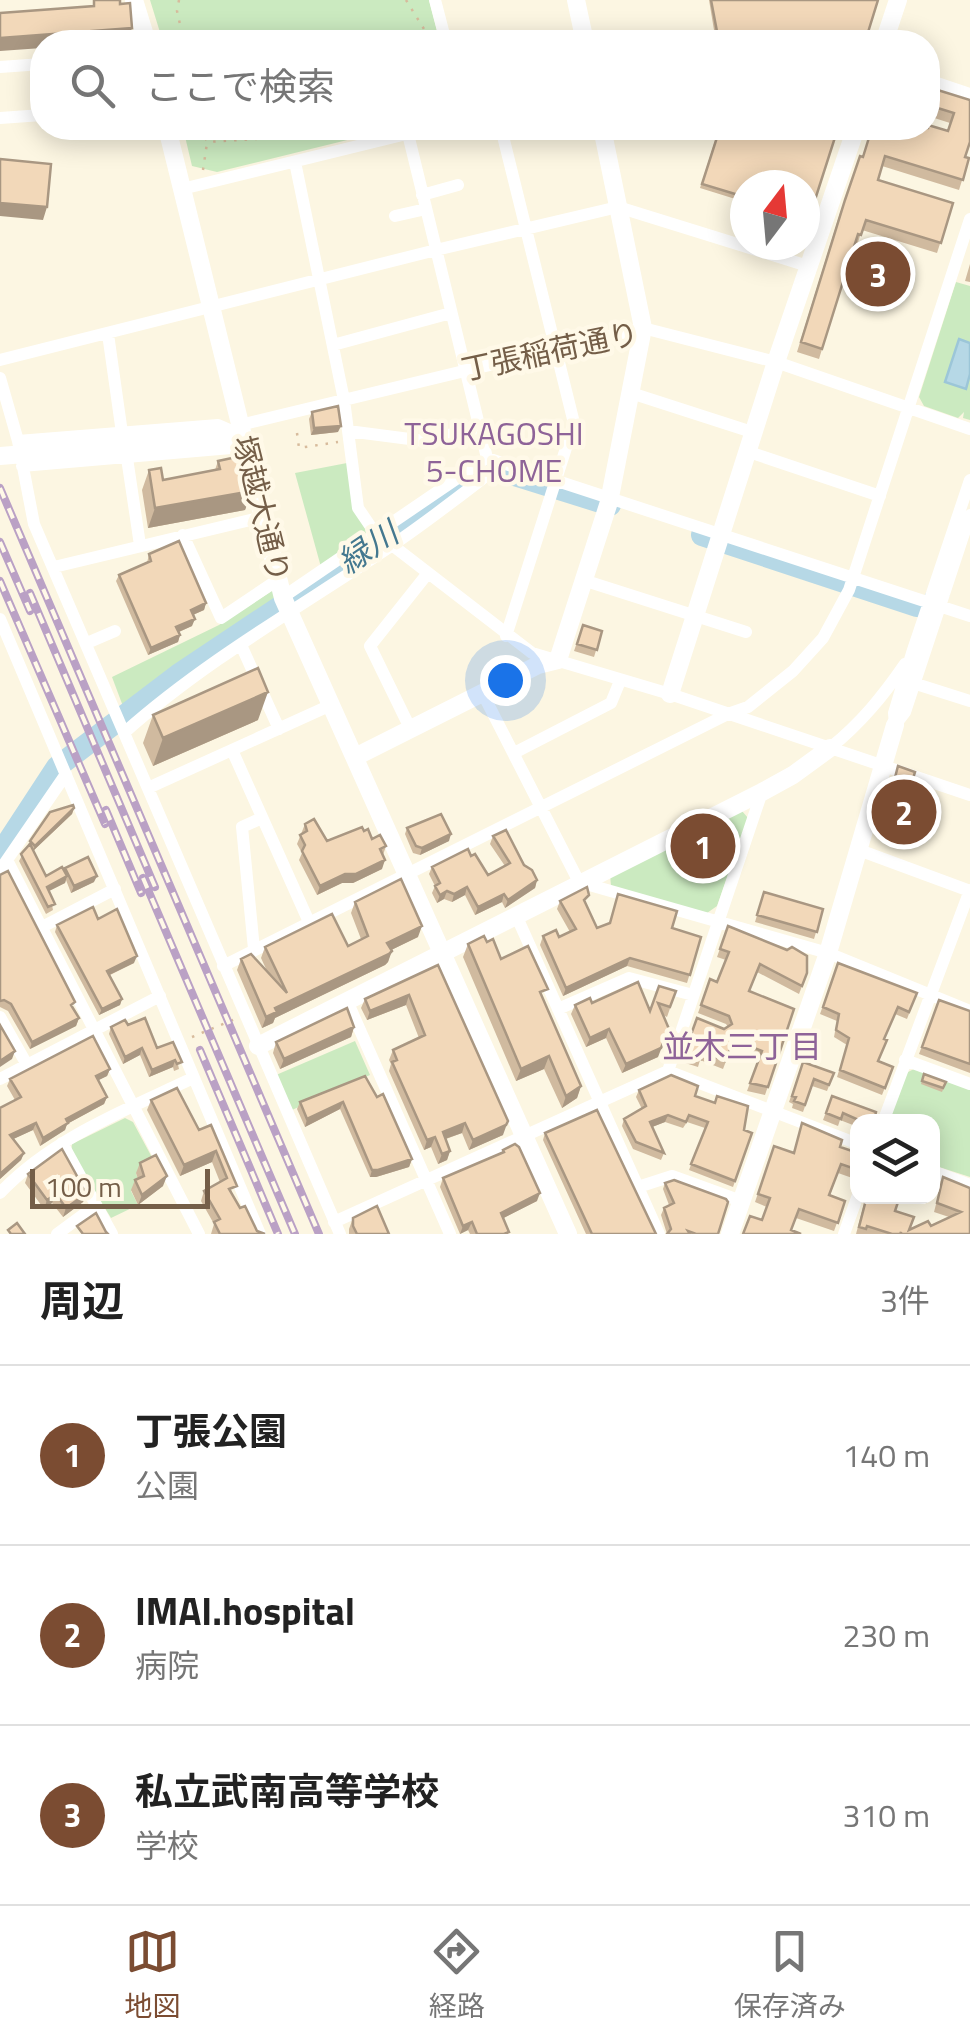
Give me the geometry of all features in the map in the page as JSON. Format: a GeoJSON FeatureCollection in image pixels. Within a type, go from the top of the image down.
{"type":"FeatureCollection","features":[{"type":"Feature","properties":{"kind":"street"},"geometry":{"type":"LineString","coordinates":[[134,0],[143,30]]}},
{"type":"Feature","properties":{"kind":"street"},"geometry":{"type":"LineString","coordinates":[[436,0],[443,30]]}},
{"type":"Feature","properties":{"kind":"street"},"geometry":{"type":"LineString","coordinates":[[576,0],[582,30]]}},
{"type":"Feature","properties":{"kind":"street"},"geometry":{"type":"LineString","coordinates":[[888,30],[898,0]]}},
{"type":"Feature","properties":{"kind":"street"},"geometry":{"type":"LineString","coordinates":[[0,67],[30,65]]}},
{"type":"Feature","properties":{"kind":"street"},"geometry":{"type":"LineString","coordinates":[[940,84],[970,94]]}},
{"type":"Feature","properties":{"kind":"street"},"geometry":{"type":"LineString","coordinates":[[0,118],[30,116]]}},
{"type":"Feature","properties":{"kind":"street","name":"塚越大通り"},"geometry":{"type":"LineString","coordinates":[[170,140],[211,307],[236,433],[284,599],[568,1234]]}},
{"type":"Feature","properties":{"kind":"street"},"geometry":{"type":"LineString","coordinates":[[182,189],[384,140]]}},
{"type":"Feature","properties":{"kind":"street"},"geometry":{"type":"LineString","coordinates":[[409,140],[487,458],[499,467],[608,504],[970,616]]}},
{"type":"Feature","properties":{"kind":"street"},"geometry":{"type":"LineString","coordinates":[[504,140],[574,423],[506,636]]}},
{"type":"Feature","properties":{"kind":"street"},"geometry":{"type":"LineString","coordinates":[[558,660],[608,504],[643,328],[604,140]]}},
{"type":"Feature","properties":{"kind":"street"},"geometry":{"type":"LineString","coordinates":[[670,694],[852,140]]}},
{"type":"Feature","properties":{"kind":"street"},"geometry":{"type":"LineString","coordinates":[[295,162],[344,400],[358,508],[374,533]]}},
{"type":"Feature","properties":{"kind":"street"},"geometry":{"type":"LineString","coordinates":[[395,216],[458,186]]}},
{"type":"Feature","properties":{"kind":"street"},"geometry":{"type":"LineString","coordinates":[[0,360],[618,208],[811,266]]}},
{"type":"Feature","properties":{"kind":"street"},"geometry":{"type":"LineString","coordinates":[[223,966],[406,872],[748,707],[793,671],[823,638],[852,582],[970,219]]}},
{"type":"Feature","properties":{"kind":"street"},"geometry":{"type":"LineString","coordinates":[[333,344],[451,313]]}},
{"type":"Feature","properties":{"kind":"street","name":"丁張稲荷通り"},"geometry":{"type":"LineString","coordinates":[[22,466],[230,448],[236,433],[344,400],[643,328],[776,362],[970,429]]}},
{"type":"Feature","properties":{"kind":"street"},"geometry":{"type":"LineString","coordinates":[[108,334],[122,433]]}},
{"type":"Feature","properties":{"kind":"street"},"geometry":{"type":"LineString","coordinates":[[0,378],[18,441],[34,524],[337,1228],[426,1181],[668,1071],[850,1141]]}},
{"type":"Feature","properties":{"kind":"street"},"geometry":{"type":"LineString","coordinates":[[630,393],[755,433]]}},
{"type":"Feature","properties":{"kind":"street"},"geometry":{"type":"LineString","coordinates":[[18,441],[218,425],[236,433]]}},
{"type":"Feature","properties":{"kind":"street"},"geometry":{"type":"LineString","coordinates":[[348,436],[426,441],[480,428]]}},
{"type":"Feature","properties":{"kind":"street"},"geometry":{"type":"LineString","coordinates":[[0,456],[236,433]]}},
{"type":"Feature","properties":{"kind":"street"},"geometry":{"type":"LineString","coordinates":[[749,452],[880,496]]}},
{"type":"Feature","properties":{"kind":"street"},"geometry":{"type":"LineString","coordinates":[[127,458],[140,545]]}},
{"type":"Feature","properties":{"kind":"street"},"geometry":{"type":"LineString","coordinates":[[125,732],[158,703],[241,645],[284,599],[487,458]]}},
{"type":"Feature","properties":{"kind":"street"},"geometry":{"type":"LineString","coordinates":[[184,535],[221,618],[284,599],[392,546],[499,467]]}},
{"type":"Feature","properties":{"kind":"street"},"geometry":{"type":"LineString","coordinates":[[895,725],[905,712],[970,480]]}},
{"type":"Feature","properties":{"kind":"street"},"geometry":{"type":"LineString","coordinates":[[54,568],[263,517]]}},
{"type":"Feature","properties":{"kind":"street"},"geometry":{"type":"LineString","coordinates":[[730,1234],[828,953],[895,725],[894,713],[912,653],[969,518]]}},
{"type":"Feature","properties":{"kind":"street"},"geometry":{"type":"LineString","coordinates":[[392,546],[532,652],[970,795]]}},
{"type":"Feature","properties":{"kind":"street"},"geometry":{"type":"LineString","coordinates":[[411,730],[370,646],[428,574]]}},
{"type":"Feature","properties":{"kind":"street"},"geometry":{"type":"LineString","coordinates":[[583,580],[746,632]]}},
{"type":"Feature","properties":{"kind":"street"},"geometry":{"type":"LineString","coordinates":[[0,619],[260,1234]]}},
{"type":"Feature","properties":{"kind":"street"},"geometry":{"type":"LineString","coordinates":[[86,644],[115,631]]}},
{"type":"Feature","properties":{"kind":"street"},"geometry":{"type":"LineString","coordinates":[[241,645],[279,729]]}},
{"type":"Feature","properties":{"kind":"street"},"geometry":{"type":"LineString","coordinates":[[258,1046],[793,775],[852,730],[883,696],[912,653]]}},
{"type":"Feature","properties":{"kind":"street"},"geometry":{"type":"LineString","coordinates":[[355,757],[538,665],[558,660]]}},
{"type":"Feature","properties":{"kind":"street"},"geometry":{"type":"LineString","coordinates":[[514,753],[611,703],[620,682]]}},
{"type":"Feature","properties":{"kind":"street"},"geometry":{"type":"LineString","coordinates":[[913,683],[970,702]]}},
{"type":"Feature","properties":{"kind":"street"},"geometry":{"type":"LineString","coordinates":[[483,694],[579,882],[828,953],[970,1011]]}},
{"type":"Feature","properties":{"kind":"street"},"geometry":{"type":"LineString","coordinates":[[148,788],[331,705]]}},
{"type":"Feature","properties":{"kind":"street"},"geometry":{"type":"LineString","coordinates":[[232,750],[309,922]]}},
{"type":"Feature","properties":{"kind":"street"},"geometry":{"type":"LineString","coordinates":[[66,774],[3,865],[42,927],[199,1234]]}},
{"type":"Feature","properties":{"kind":"street"},"geometry":{"type":"LineString","coordinates":[[668,1071],[762,792]]}},
{"type":"Feature","properties":{"kind":"street"},"geometry":{"type":"LineString","coordinates":[[254,950],[242,827],[262,818]]}},
{"type":"Feature","properties":{"kind":"street"},"geometry":{"type":"LineString","coordinates":[[859,850],[970,891],[886,1114]]}},
{"type":"Feature","properties":{"kind":"street"},"geometry":{"type":"LineString","coordinates":[[42,927],[115,889]]}},
{"type":"Feature","properties":{"kind":"street"},"geometry":{"type":"LineString","coordinates":[[516,915],[659,1234]]}},
{"type":"Feature","properties":{"kind":"street"},"geometry":{"type":"LineString","coordinates":[[558,1009],[629,978],[693,995]]}},
{"type":"Feature","properties":{"kind":"street"},"geometry":{"type":"LineString","coordinates":[[0,1079],[160,996]]}},
{"type":"Feature","properties":{"kind":"street"},"geometry":{"type":"LineString","coordinates":[[348,1003],[450,1234]]}},
{"type":"Feature","properties":{"kind":"street"},"geometry":{"type":"LineString","coordinates":[[0,1017],[26,1063]]}},
{"type":"Feature","properties":{"kind":"street"},"geometry":{"type":"LineString","coordinates":[[905,1060],[970,1084]]}},
{"type":"Feature","properties":{"kind":"street"},"geometry":{"type":"LineString","coordinates":[[0,1192],[39,1157],[62,1143],[193,1078]]}},
{"type":"Feature","properties":{"kind":"street"},"geometry":{"type":"LineString","coordinates":[[62,1143],[112,1234]]}},
{"type":"Feature","properties":{"kind":"street"},"geometry":{"type":"LineString","coordinates":[[940,1174],[970,1184]]}},
{"type":"Feature","properties":{"kind":"street"},"geometry":{"type":"LineString","coordinates":[[638,1187],[672,1176],[742,1201]]}},
{"type":"Feature","properties":{"kind":"street"},"geometry":{"type":"LineString","coordinates":[[844,1234],[855,1204]]}},
{"type":"Feature","properties":{"kind":"street"},"geometry":{"type":"LineString","coordinates":[[57,1234],[96,1206]]}},
{"type":"Feature","properties":{"kind":"path"},"geometry":{"type":"LineString","coordinates":[[180,0],[182,30]]}},
{"type":"Feature","properties":{"kind":"path"},"geometry":{"type":"LineString","coordinates":[[406,0],[424,30]]}},
{"type":"Feature","properties":{"kind":"path"},"geometry":{"type":"LineString","coordinates":[[182,189],[203,176],[207,142],[256,140]]}},
{"type":"Feature","properties":{"kind":"path"},"geometry":{"type":"LineString","coordinates":[[296,433],[299,448],[348,436]]}},
{"type":"Feature","properties":{"kind":"path"},"geometry":{"type":"LineString","coordinates":[[188,1039],[236,1020]]}},
{"type":"Feature","properties":{"kind":"green space"},"geometry":{"type":"Polygon","coordinates":[[[150,0],[429,0],[437,30],[159,30],[150,0]]]}},
{"type":"Feature","properties":{"kind":"green space"},"geometry":{"type":"Polygon","coordinates":[[[186,140],[347,140],[217,172],[192,166],[186,140]]]}},
{"type":"Feature","properties":{"kind":"green space"},"geometry":{"type":"Polygon","coordinates":[[[956,282],[970,286],[970,420],[963,418],[964,412],[958,418],[924,406],[919,397],[956,282]]]}},
{"type":"Feature","properties":{"kind":"green space"},"geometry":{"type":"Polygon","coordinates":[[[347,463],[371,532],[321,567],[295,473],[347,463]]]}},
{"type":"Feature","properties":{"kind":"green space"},"geometry":{"type":"Polygon","coordinates":[[[275,589],[280,609],[178,675],[127,717],[112,677],[219,625],[275,589]]]}},
{"type":"Feature","properties":{"kind":"green space"},"geometry":{"type":"Polygon","coordinates":[[[742,811],[748,818],[717,906],[707,913],[611,886],[610,874],[742,811]]]}},
{"type":"Feature","properties":{"kind":"green space"},"geometry":{"type":"Polygon","coordinates":[[[355,1041],[370,1075],[292,1110],[276,1075],[355,1041]]]}},
{"type":"Feature","properties":{"kind":"green space"},"geometry":{"type":"Polygon","coordinates":[[[914,1069],[970,1089],[970,1177],[940,1167],[940,1114],[892,1114],[906,1073],[914,1069]]]}},
{"type":"Feature","properties":{"kind":"green space"},"geometry":{"type":"Polygon","coordinates":[[[125,1118],[133,1122],[155,1163],[136,1173],[140,1186],[131,1191],[138,1205],[111,1218],[71,1153],[72,1144],[125,1118]]]}},
{"type":"Feature","properties":{"kind":"water"},"geometry":{"type":"Polygon","coordinates":[[[959,339],[970,343],[966,389],[945,382],[959,339]]]}},
{"type":"Feature","properties":{"kind":"building"},"geometry":{"type":"Polygon","coordinates":[[[94,0],[130,3],[132,28],[30,30],[30,36],[0,38],[0,13],[94,6],[94,0]]]}},
{"type":"Feature","properties":{"kind":"building"},"geometry":{"type":"Polygon","coordinates":[[[711,0],[878,0],[869,30],[717,30],[711,0]]]}},
{"type":"Feature","properties":{"kind":"building"},"geometry":{"type":"Polygon","coordinates":[[[940,91],[970,100],[970,142],[965,157],[969,158],[963,180],[885,156],[878,180],[953,203],[941,243],[866,220],[861,235],[858,234],[822,349],[801,342],[845,200],[868,140],[940,140],[940,129],[948,131],[954,113],[940,109],[940,91]]]}},
{"type":"Feature","properties":{"kind":"building"},"geometry":{"type":"Polygon","coordinates":[[[716,140],[834,140],[820,184],[820,170],[730,170],[730,192],[702,184],[716,140]]]}},
{"type":"Feature","properties":{"kind":"building"},"geometry":{"type":"Polygon","coordinates":[[[0,159],[51,164],[47,207],[0,203],[0,159]]]}},
{"type":"Feature","properties":{"kind":"building"},"geometry":{"type":"Polygon","coordinates":[[[338,406],[341,426],[314,428],[312,412],[338,406]]]}},
{"type":"Feature","properties":{"kind":"building"},"geometry":{"type":"Polygon","coordinates":[[[246,455],[252,491],[155,508],[149,470],[161,468],[163,480],[220,469],[218,461],[246,455]]]}},
{"type":"Feature","properties":{"kind":"building"},"geometry":{"type":"Polygon","coordinates":[[[179,541],[206,603],[191,610],[195,619],[176,627],[180,635],[151,648],[119,575],[151,561],[149,554],[179,541]]]}},
{"type":"Feature","properties":{"kind":"building"},"geometry":{"type":"Polygon","coordinates":[[[583,625],[602,631],[597,650],[577,644],[583,625]]]}},
{"type":"Feature","properties":{"kind":"building"},"geometry":{"type":"Polygon","coordinates":[[[258,668],[268,692],[163,738],[153,715],[258,668]]]}},
{"type":"Feature","properties":{"kind":"building"},"geometry":{"type":"Polygon","coordinates":[[[898,766],[915,772],[911,795],[935,804],[929,820],[888,805],[898,766]]]}},
{"type":"Feature","properties":{"kind":"building"},"geometry":{"type":"Polygon","coordinates":[[[73,805],[35,846],[30,841],[50,812],[73,805]]]}},
{"type":"Feature","properties":{"kind":"building"},"geometry":{"type":"Polygon","coordinates":[[[441,814],[451,834],[422,848],[416,846],[407,828],[441,814]]]}},
{"type":"Feature","properties":{"kind":"building"},"geometry":{"type":"Polygon","coordinates":[[[314,819],[327,841],[362,827],[364,831],[368,829],[372,839],[380,835],[386,846],[380,849],[385,860],[320,886],[302,851],[305,845],[300,835],[307,831],[305,824],[314,819]]]}},
{"type":"Feature","properties":{"kind":"building"},"geometry":{"type":"Polygon","coordinates":[[[506,830],[524,865],[537,880],[508,900],[504,894],[478,907],[467,887],[454,894],[447,891],[440,895],[435,886],[440,883],[432,867],[468,849],[488,875],[510,863],[493,836],[506,830]]]}},
{"type":"Feature","properties":{"kind":"building"},"geometry":{"type":"Polygon","coordinates":[[[30,844],[46,876],[62,867],[67,876],[47,887],[55,904],[48,907],[21,854],[30,844]]]}},
{"type":"Feature","properties":{"kind":"building"},"geometry":{"type":"Polygon","coordinates":[[[88,857],[97,876],[74,886],[65,868],[88,857]]]}},
{"type":"Feature","properties":{"kind":"building"},"geometry":{"type":"Polygon","coordinates":[[[8,871],[75,1002],[71,1005],[79,1018],[32,1042],[11,1004],[0,1001],[0,875],[8,871]]]}},
{"type":"Feature","properties":{"kind":"building"},"geometry":{"type":"Polygon","coordinates":[[[401,879],[422,926],[387,943],[392,951],[389,954],[275,1008],[277,1012],[266,1017],[241,959],[251,954],[287,993],[265,947],[332,914],[348,946],[368,936],[355,902],[401,879]]]}},
{"type":"Feature","properties":{"kind":"building"},"geometry":{"type":"Polygon","coordinates":[[[587,887],[589,895],[584,900],[597,928],[610,923],[618,894],[677,911],[672,928],[701,937],[690,975],[630,958],[566,988],[543,936],[556,930],[559,937],[576,929],[560,901],[587,887]]]}},
{"type":"Feature","properties":{"kind":"building"},"geometry":{"type":"Polygon","coordinates":[[[764,892],[823,909],[817,932],[757,915],[764,892]]]}},
{"type":"Feature","properties":{"kind":"building"},"geometry":{"type":"Polygon","coordinates":[[[93,907],[98,919],[117,909],[137,956],[107,971],[122,999],[102,1009],[57,925],[93,907]]]}},
{"type":"Feature","properties":{"kind":"building"},"geometry":{"type":"Polygon","coordinates":[[[728,926],[787,950],[792,947],[807,956],[802,986],[760,964],[749,991],[794,1009],[768,1087],[750,1083],[762,1051],[734,1040],[725,1061],[703,1052],[701,1059],[684,1054],[697,1018],[724,1029],[732,1024],[729,1016],[701,1005],[710,979],[717,982],[729,952],[720,949],[728,926]]]}},
{"type":"Feature","properties":{"kind":"building"},"geometry":{"type":"Polygon","coordinates":[[[484,936],[487,942],[493,939],[501,959],[528,946],[548,989],[540,992],[581,1086],[566,1096],[549,1056],[521,1069],[468,944],[484,936]]]}},
{"type":"Feature","properties":{"kind":"building"},"geometry":{"type":"Polygon","coordinates":[[[838,963],[917,993],[909,1012],[898,1007],[884,1039],[887,1040],[878,1061],[893,1067],[885,1088],[840,1070],[849,1038],[836,1030],[839,1014],[823,1007],[838,963]]]}},
{"type":"Feature","properties":{"kind":"building"},"geometry":{"type":"Polygon","coordinates":[[[438,965],[508,1121],[473,1140],[465,1123],[443,1132],[450,1151],[442,1154],[435,1137],[427,1140],[392,1062],[397,1060],[393,1050],[425,1035],[409,995],[370,1011],[365,999],[438,965]]]}},
{"type":"Feature","properties":{"kind":"building"},"geometry":{"type":"Polygon","coordinates":[[[638,982],[650,1011],[659,986],[676,991],[670,1007],[658,1003],[669,1029],[661,1048],[626,1064],[609,1029],[590,1038],[575,1005],[590,998],[592,1003],[638,982]]]}},
{"type":"Feature","properties":{"kind":"building"},"geometry":{"type":"Polygon","coordinates":[[[939,1000],[970,1011],[970,1064],[922,1047],[939,1000]]]}},
{"type":"Feature","properties":{"kind":"building"},"geometry":{"type":"Polygon","coordinates":[[[347,1008],[354,1027],[284,1059],[276,1042],[347,1008]]]}},
{"type":"Feature","properties":{"kind":"building"},"geometry":{"type":"Polygon","coordinates":[[[145,1018],[157,1048],[173,1042],[182,1062],[177,1064],[175,1060],[152,1070],[142,1048],[125,1057],[111,1027],[125,1020],[128,1025],[145,1018]]]}},
{"type":"Feature","properties":{"kind":"building"},"geometry":{"type":"Polygon","coordinates":[[[0,1025],[15,1051],[0,1061],[0,1025]]]}},
{"type":"Feature","properties":{"kind":"building"},"geometry":{"type":"Polygon","coordinates":[[[93,1036],[110,1069],[96,1076],[107,1097],[66,1119],[68,1123],[43,1138],[36,1123],[10,1135],[24,1153],[0,1174],[0,1108],[21,1097],[10,1079],[93,1036]]]}},
{"type":"Feature","properties":{"kind":"building"},"geometry":{"type":"Polygon","coordinates":[[[803,1062],[834,1073],[829,1085],[814,1079],[805,1105],[792,1096],[803,1062]]]}},
{"type":"Feature","properties":{"kind":"building"},"geometry":{"type":"Polygon","coordinates":[[[924,1074],[946,1082],[943,1088],[922,1081],[924,1074]]]}},
{"type":"Feature","properties":{"kind":"building"},"geometry":{"type":"Polygon","coordinates":[[[671,1075],[698,1086],[695,1096],[715,1103],[717,1096],[748,1106],[744,1130],[752,1133],[735,1181],[691,1164],[708,1122],[689,1115],[686,1122],[668,1115],[650,1122],[664,1153],[636,1142],[624,1119],[646,1106],[639,1090],[671,1075]]]}},
{"type":"Feature","properties":{"kind":"building"},"geometry":{"type":"Polygon","coordinates":[[[365,1076],[377,1097],[383,1094],[412,1159],[372,1170],[343,1102],[307,1119],[300,1102],[365,1076]]]}},
{"type":"Feature","properties":{"kind":"building"},"geometry":{"type":"Polygon","coordinates":[[[177,1088],[199,1130],[211,1125],[237,1186],[229,1189],[240,1208],[245,1206],[257,1231],[265,1234],[220,1234],[214,1222],[220,1219],[204,1191],[227,1178],[216,1151],[184,1165],[151,1100],[177,1088]]]}},
{"type":"Feature","properties":{"kind":"building"},"geometry":{"type":"Polygon","coordinates":[[[832,1096],[876,1112],[850,1116],[843,1113],[841,1119],[826,1113],[832,1096]]]}},
{"type":"Feature","properties":{"kind":"building"},"geometry":{"type":"Polygon","coordinates":[[[597,1110],[656,1234],[592,1234],[545,1133],[597,1110]]]}},
{"type":"Feature","properties":{"kind":"building"},"geometry":{"type":"Polygon","coordinates":[[[802,1123],[842,1140],[840,1147],[850,1150],[850,1167],[841,1164],[829,1195],[845,1201],[838,1223],[799,1209],[791,1230],[801,1234],[743,1234],[750,1216],[762,1220],[770,1198],[758,1194],[774,1146],[794,1153],[802,1123]]]}},
{"type":"Feature","properties":{"kind":"building"},"geometry":{"type":"Polygon","coordinates":[[[515,1144],[540,1193],[501,1213],[509,1232],[477,1234],[472,1222],[463,1226],[443,1178],[515,1144]]]}},
{"type":"Feature","properties":{"kind":"building"},"geometry":{"type":"Polygon","coordinates":[[[62,1149],[75,1178],[87,1193],[66,1208],[56,1194],[47,1200],[28,1174],[62,1149]]]}},
{"type":"Feature","properties":{"kind":"building"},"geometry":{"type":"Polygon","coordinates":[[[156,1155],[167,1176],[142,1195],[135,1180],[144,1176],[140,1163],[156,1155]]]}},
{"type":"Feature","properties":{"kind":"building"},"geometry":{"type":"Polygon","coordinates":[[[943,1177],[970,1188],[970,1234],[892,1234],[859,1227],[865,1204],[897,1204],[895,1211],[914,1217],[909,1230],[928,1221],[931,1226],[961,1212],[940,1204],[943,1177]]]}},
{"type":"Feature","properties":{"kind":"building"},"geometry":{"type":"Polygon","coordinates":[[[674,1180],[726,1199],[718,1234],[667,1234],[671,1229],[664,1208],[674,1203],[665,1183],[674,1180]]]}},
{"type":"Feature","properties":{"kind":"building"},"geometry":{"type":"Polygon","coordinates":[[[377,1206],[389,1234],[357,1234],[353,1218],[377,1206]]]}},
{"type":"Feature","properties":{"kind":"building"},"geometry":{"type":"Polygon","coordinates":[[[96,1213],[108,1234],[83,1234],[77,1226],[96,1213]]]}},
{"type":"Feature","properties":{"kind":"building"},"geometry":{"type":"Polygon","coordinates":[[[17,1223],[25,1234],[11,1234],[8,1230],[17,1223]]]}},
{"type":"Feature","properties":{"kind":"waterway","name":"緑川"},"geometry":{"type":"LineString","coordinates":[[0,854],[57,767],[178,675],[489,467],[610,505]]}},
{"type":"Feature","properties":{"kind":"waterway","name":"緑川"},"geometry":{"type":"LineString","coordinates":[[702,535],[917,606],[931,607],[939,592]]}},
{"type":"Feature","properties":{"kind":"railway"},"geometry":{"type":"LineString","coordinates":[[0,488],[319,1234]]}},
{"type":"Feature","properties":{"kind":"railway"},"geometry":{"type":"LineString","coordinates":[[0,542],[30,611]]}},
{"type":"Feature","properties":{"kind":"railway"},"geometry":{"type":"LineString","coordinates":[[0,581],[105,824]]}},
{"type":"Feature","properties":{"kind":"railway"},"geometry":{"type":"LineString","coordinates":[[30,593],[155,887]]}},
{"type":"Feature","properties":{"kind":"railway"},"geometry":{"type":"LineString","coordinates":[[106,810],[141,893]]}},
{"type":"Feature","properties":{"kind":"railway"},"geometry":{"type":"LineString","coordinates":[[143,878],[295,1234]]}},
{"type":"Feature","properties":{"kind":"railway"},"geometry":{"type":"LineString","coordinates":[[200,1050],[278,1234]]}},
{"type":"Feature","properties":{"kind":"place","name":"私立武南高等学校"},"geometry":{"type":"Point","coordinates":[878,274]}},
{"type":"Feature","properties":{"kind":"place","name":"IMAI.hospital"},"geometry":{"type":"Point","coordinates":[904,812]}},
{"type":"Feature","properties":{"kind":"place","name":"丁張公園"},"geometry":{"type":"Point","coordinates":[703,846]}},
{"type":"Feature","properties":{"kind":"district","name":"TSUKAGOSHI 5-CHOME"},"geometry":{"type":"Point","coordinates":[494,452]}},
{"type":"Feature","properties":{"kind":"district","name":"並木三丁目"},"geometry":{"type":"Point","coordinates":[742,1047]}}]}
